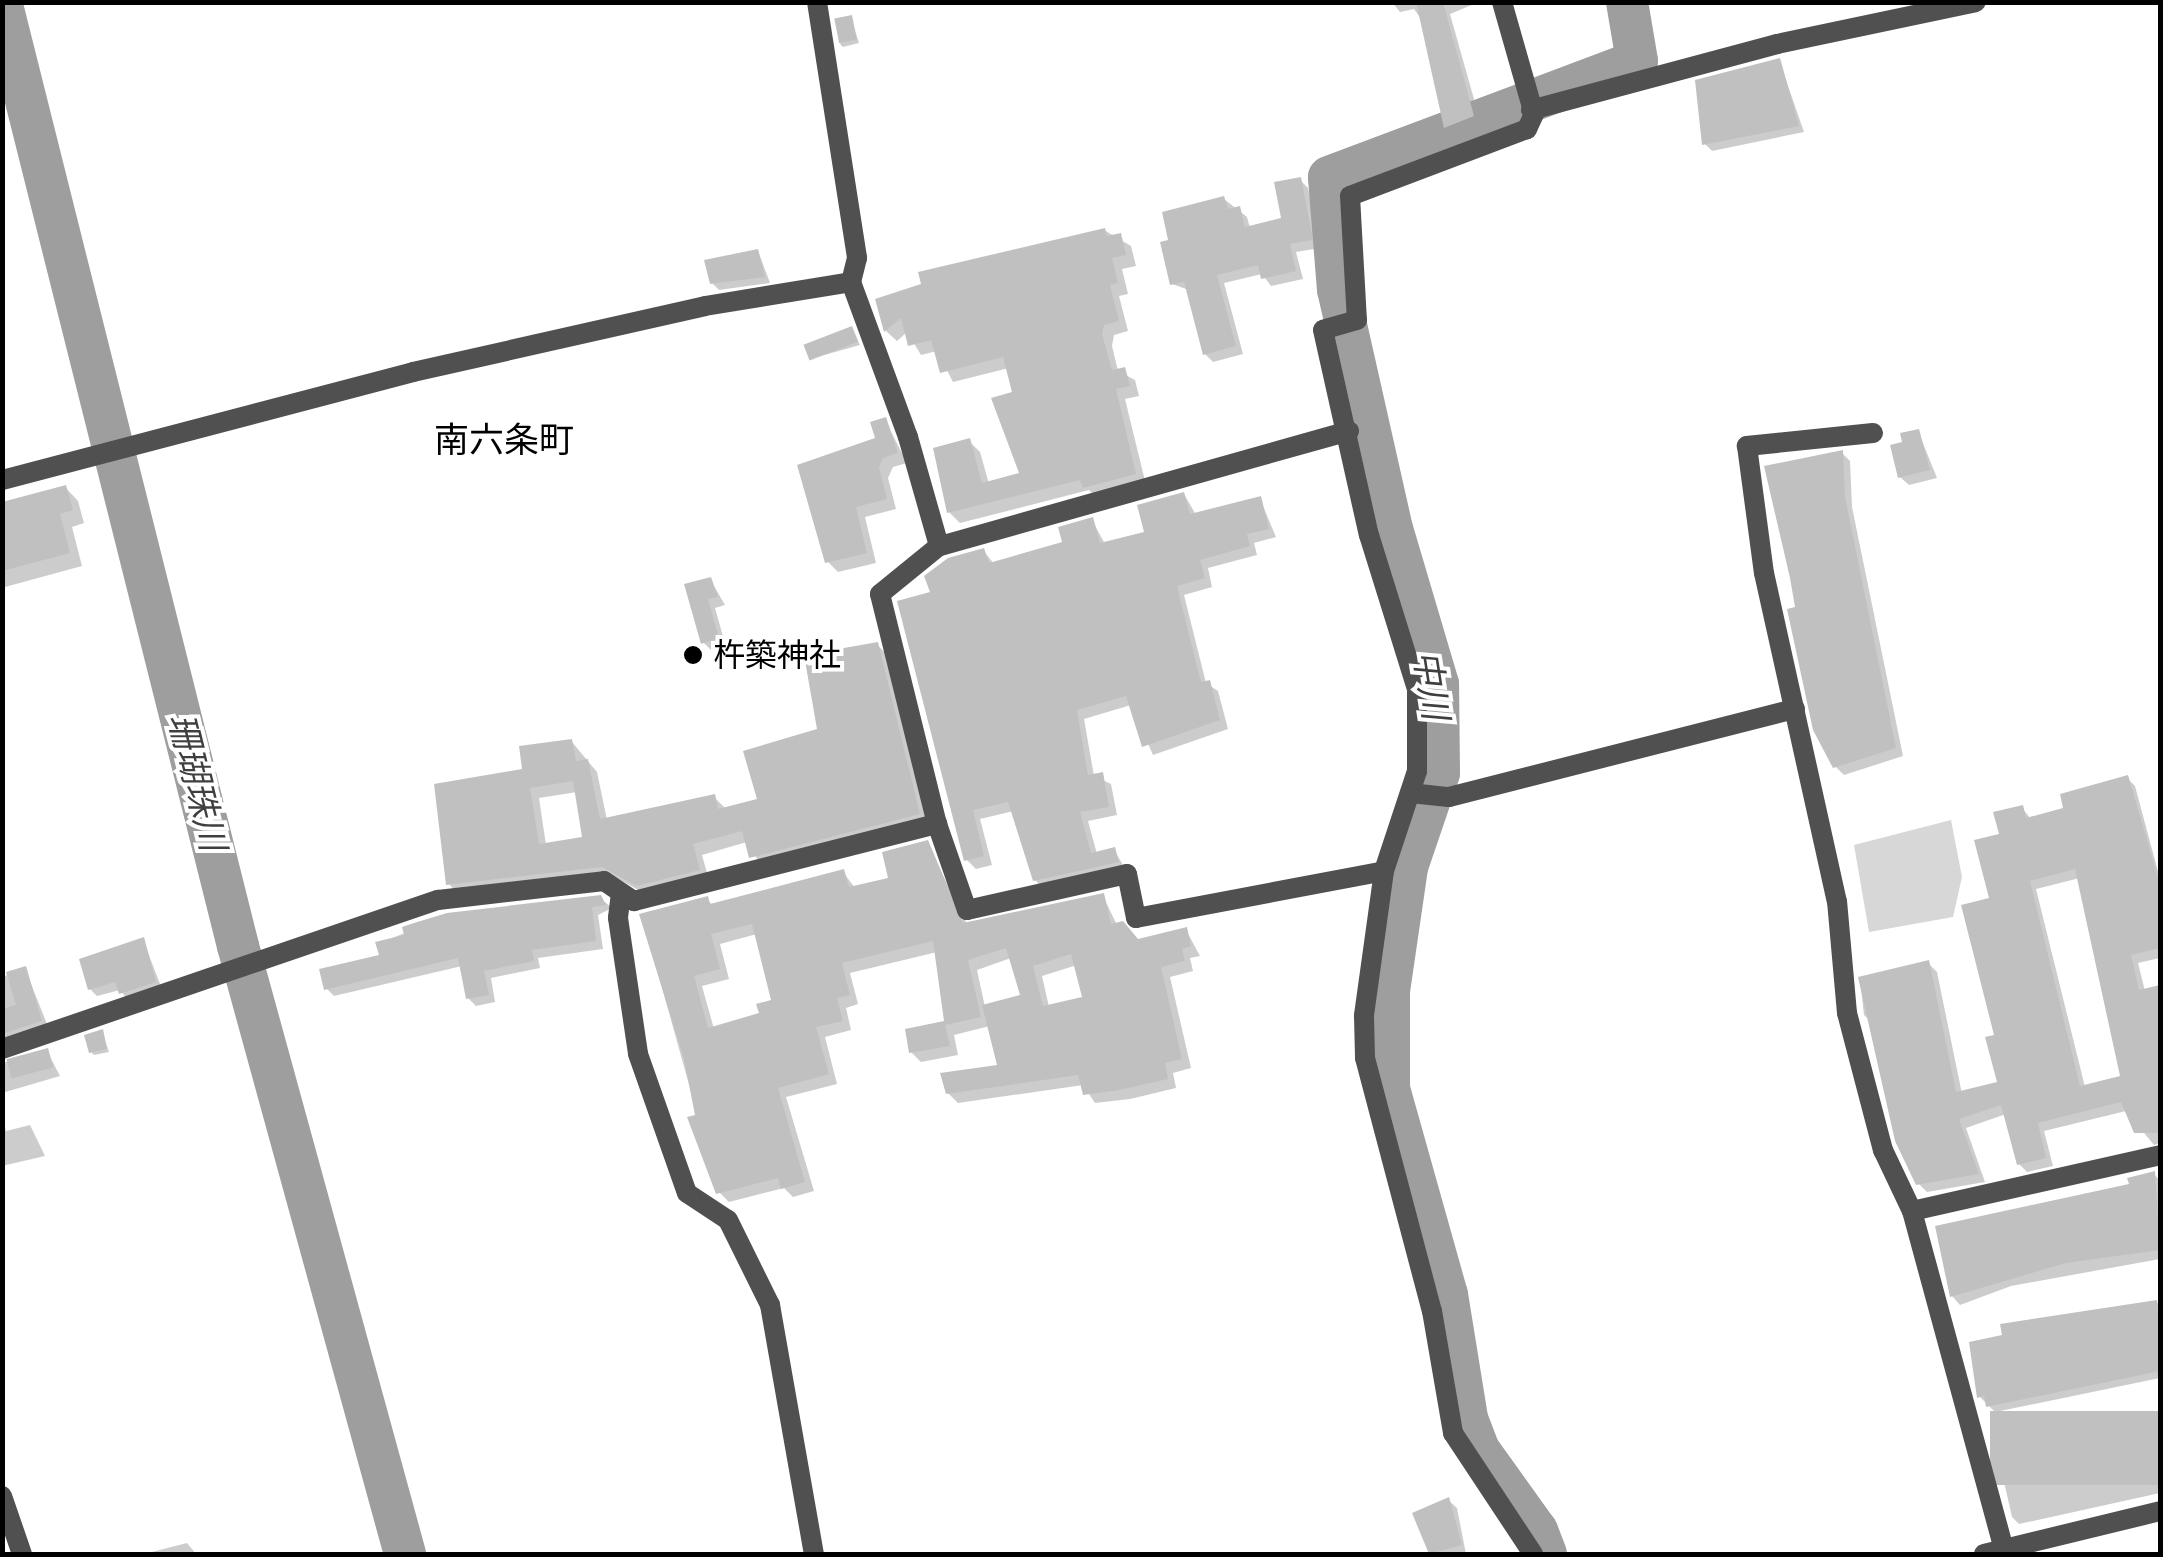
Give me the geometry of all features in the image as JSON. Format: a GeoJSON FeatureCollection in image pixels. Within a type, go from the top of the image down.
{"type":"FeatureCollection","features":[{"type":"Feature","properties":{"kind":"street"},"geometry":{"type":"LineString","coordinates":[[817,2],[858,258],[851,282],[908,437],[939,546]]}},
{"type":"Feature","properties":{"kind":"street"},"geometry":{"type":"LineString","coordinates":[[1502,2],[1531,110],[1526,129],[1350,196],[1357,320],[1323,330],[1349,431],[1369,535],[1417,689],[1417,771],[1384,871],[1364,1016],[1366,1058],[1432,1311],[1453,1433],[1532,1554]]}},
{"type":"Feature","properties":{"kind":"street"},"geometry":{"type":"LineString","coordinates":[[1531,110],[1778,44],[1976,2]]}},
{"type":"Feature","properties":{"kind":"street"},"geometry":{"type":"LineString","coordinates":[[2,480],[433,368],[705,306],[851,282]]}},
{"type":"Feature","properties":{"kind":"street"},"geometry":{"type":"LineString","coordinates":[[1349,431],[939,546],[880,594],[937,824],[967,910],[1127,874],[1136,918],[1384,871]]}},
{"type":"Feature","properties":{"kind":"street"},"geometry":{"type":"LineString","coordinates":[[1873,433],[1748,446],[1764,573],[1837,901],[1848,1012],[1884,1150],[1912,1211],[1994,1551],[2160,1511]]}},
{"type":"Feature","properties":{"kind":"street"},"geometry":{"type":"LineString","coordinates":[[1410,793],[1448,797],[1796,709]]}},
{"type":"Feature","properties":{"kind":"street"},"geometry":{"type":"LineString","coordinates":[[2,1049],[438,900],[604,881],[634,901],[937,824]]}},
{"type":"Feature","properties":{"kind":"street"},"geometry":{"type":"LineString","coordinates":[[620,893],[638,1054],[687,1192],[728,1220],[770,1305],[814,1554]]}},
{"type":"Feature","properties":{"kind":"street"},"geometry":{"type":"LineString","coordinates":[[1912,1211],[2160,1155]]}},
{"type":"Feature","properties":{"kind":"street"},"geometry":{"type":"LineString","coordinates":[[2,1496],[22,1554]]}},
{"type":"Feature","properties":{"kind":"shaded area"},"geometry":{"type":"Polygon","coordinates":[[[1951,820],[1962,877],[1953,917],[1869,932],[1854,845],[1951,820]]]}},
{"type":"Feature","properties":{"kind":"building"},"geometry":{"type":"Polygon","coordinates":[[[1416,2],[1443,2],[1474,116],[1444,128],[1416,2]]]}},
{"type":"Feature","properties":{"kind":"building"},"geometry":{"type":"Polygon","coordinates":[[[852,15],[857,40],[839,43],[834,18],[852,15]]]}},
{"type":"Feature","properties":{"kind":"building"},"geometry":{"type":"Polygon","coordinates":[[[1780,58],[1799,126],[1702,145],[1695,80],[1780,58]]]}},
{"type":"Feature","properties":{"kind":"building"},"geometry":{"type":"Polygon","coordinates":[[[1301,177],[1313,240],[1290,244],[1296,271],[1261,279],[1258,265],[1217,275],[1236,346],[1203,355],[1184,282],[1170,285],[1160,242],[1168,240],[1162,212],[1224,196],[1228,209],[1240,206],[1245,227],[1281,218],[1274,182],[1301,177]]]}},
{"type":"Feature","properties":{"kind":"building"},"geometry":{"type":"Polygon","coordinates":[[[1105,228],[1107,236],[1121,233],[1126,255],[1112,258],[1118,283],[1110,285],[1119,321],[1104,325],[1102,334],[1112,370],[1125,367],[1130,386],[1116,389],[1136,474],[1083,488],[1080,480],[947,513],[933,448],[970,438],[982,483],[1019,473],[991,398],[1012,392],[1003,357],[940,373],[931,340],[908,346],[901,318],[884,332],[875,299],[921,284],[918,272],[1105,228]]]}},
{"type":"Feature","properties":{"kind":"building"},"geometry":{"type":"Polygon","coordinates":[[[758,249],[765,277],[710,284],[704,260],[758,249]]]}},
{"type":"Feature","properties":{"kind":"building"},"geometry":{"type":"Polygon","coordinates":[[[852,326],[858,342],[810,361],[803,345],[852,326]]]}},
{"type":"Feature","properties":{"kind":"building"},"geometry":{"type":"Polygon","coordinates":[[[886,417],[898,453],[883,458],[879,467],[887,499],[856,507],[867,553],[825,563],[797,465],[875,438],[870,422],[886,417]]]}},
{"type":"Feature","properties":{"kind":"building"},"geometry":{"type":"Polygon","coordinates":[[[1919,429],[1930,470],[1898,478],[1890,445],[1902,442],[1900,433],[1919,429]]]}},
{"type":"Feature","properties":{"kind":"building"},"geometry":{"type":"Polygon","coordinates":[[[1843,450],[1845,497],[1896,748],[1833,768],[1813,730],[1787,609],[1795,607],[1790,578],[1764,466],[1843,450]]]}},
{"type":"Feature","properties":{"kind":"building"},"geometry":{"type":"Polygon","coordinates":[[[66,485],[73,510],[60,514],[70,553],[2,571],[2,502],[66,485]]]}},
{"type":"Feature","properties":{"kind":"building"},"geometry":{"type":"Polygon","coordinates":[[[1184,492],[1190,514],[1261,496],[1269,529],[1247,534],[1250,546],[1200,560],[1205,578],[1177,586],[1201,682],[1210,680],[1220,720],[1142,747],[1126,696],[1077,710],[1088,775],[1103,772],[1109,807],[1080,812],[1091,853],[1115,847],[1119,862],[1033,881],[1008,802],[973,810],[984,856],[964,861],[897,601],[930,592],[924,576],[948,558],[984,548],[989,563],[1062,542],[1058,527],[1093,517],[1100,543],[1144,532],[1137,505],[1184,492]]]}},
{"type":"Feature","properties":{"kind":"building"},"geometry":{"type":"Polygon","coordinates":[[[711,577],[718,597],[708,599],[719,638],[701,644],[684,584],[711,577]]]}},
{"type":"Feature","properties":{"kind":"building"},"geometry":{"type":"Polygon","coordinates":[[[878,642],[920,814],[749,858],[742,831],[693,844],[700,870],[637,886],[602,867],[446,885],[434,784],[522,769],[519,746],[572,739],[576,761],[588,759],[600,819],[715,794],[718,809],[757,799],[743,751],[817,729],[804,655],[878,642]],[[573,781],[530,788],[539,844],[582,837],[573,781]]]}},
{"type":"Feature","properties":{"kind":"building"},"geometry":{"type":"Polygon","coordinates":[[[2128,775],[2160,884],[2160,948],[2131,955],[2139,990],[2160,985],[2160,1133],[2134,1133],[2121,1102],[2038,1123],[2046,1158],[2017,1165],[2001,1105],[1959,1119],[1979,1174],[1916,1185],[1895,1141],[1858,977],[1929,960],[1956,1092],[1997,1082],[1985,1037],[1994,1035],[1961,905],[1989,898],[1974,840],[1999,834],[1993,812],[2023,805],[2026,818],[2063,808],[2060,794],[2128,775]],[[2075,869],[2030,881],[2080,1086],[2120,1076],[2075,869]]]}},
{"type":"Feature","properties":{"kind":"building"},"geometry":{"type":"Polygon","coordinates":[[[928,840],[963,923],[1104,893],[1111,924],[1123,921],[1138,939],[1187,927],[1191,946],[1182,949],[1185,961],[1161,967],[1182,1059],[1165,1063],[1168,1079],[1119,1090],[1083,1095],[1078,1075],[946,1094],[940,1073],[997,1065],[982,1005],[1020,995],[1006,948],[968,960],[981,1017],[945,1025],[950,1046],[909,1053],[905,1029],[944,1021],[933,941],[842,963],[850,995],[837,998],[843,1021],[816,1027],[829,1074],[778,1088],[805,1182],[781,1189],[778,1178],[716,1194],[687,1117],[695,1115],[684,1059],[639,914],[708,896],[710,904],[844,869],[849,887],[888,878],[882,852],[928,840]],[[752,924],[711,934],[720,969],[694,976],[708,1028],[759,1013],[756,1004],[771,1000],[752,924]],[[1071,954],[1033,966],[1043,1006],[1082,997],[1071,954]]]}},
{"type":"Feature","properties":{"kind":"building"},"geometry":{"type":"Polygon","coordinates":[[[601,895],[606,905],[592,907],[596,941],[532,950],[534,961],[484,971],[489,995],[466,999],[458,958],[324,990],[319,969],[379,955],[375,942],[404,935],[402,927],[447,913],[601,895]]]}},
{"type":"Feature","properties":{"kind":"building"},"geometry":{"type":"Polygon","coordinates":[[[144,937],[156,982],[119,994],[115,982],[88,990],[79,959],[144,937]]]}},
{"type":"Feature","properties":{"kind":"building"},"geometry":{"type":"Polygon","coordinates":[[[26,966],[42,1021],[2,1034],[2,1009],[16,1005],[6,972],[26,966]]]}},
{"type":"Feature","properties":{"kind":"building"},"geometry":{"type":"Polygon","coordinates":[[[103,1029],[107,1049],[89,1053],[84,1035],[103,1029]]]}},
{"type":"Feature","properties":{"kind":"building"},"geometry":{"type":"Polygon","coordinates":[[[48,1048],[53,1067],[12,1078],[6,1059],[48,1048]]]}},
{"type":"Feature","properties":{"kind":"building"},"geometry":{"type":"Polygon","coordinates":[[[2155,1171],[2160,1250],[2066,1263],[1950,1297],[1935,1226],[2129,1184],[2127,1178],[2155,1171]]]}},
{"type":"Feature","properties":{"kind":"building"},"geometry":{"type":"Polygon","coordinates":[[[2157,1300],[2160,1371],[1986,1407],[1984,1396],[1977,1398],[1969,1342],[2002,1335],[2000,1324],[2157,1300]]]}},
{"type":"Feature","properties":{"kind":"building"},"geometry":{"type":"Polygon","coordinates":[[[1990,1411],[2160,1411],[2160,1485],[1990,1485],[1990,1411]]]}},
{"type":"Feature","properties":{"kind":"building"},"geometry":{"type":"Polygon","coordinates":[[[1449,1497],[1462,1545],[1429,1554],[1412,1513],[1449,1497]]]}},
{"type":"Feature","properties":{"kind":"waterway","name":"中川"},"geometry":{"type":"LineString","coordinates":[[1546,1554],[1537,1531],[1479,1450],[1467,1418],[1447,1295],[1389,1088],[1389,991],[1407,867],[1439,773],[1438,684],[1392,529],[1338,290],[1329,177],[1637,61],[1627,2]]}},
{"type":"Feature","properties":{"kind":"waterway","name":"珊瑚珠川"},"geometry":{"type":"LineString","coordinates":[[2,5],[238,946],[405,1554]]}},
{"type":"Feature","properties":{"kind":"place","name":"杵築神社"},"geometry":{"type":"Point","coordinates":[693,655]}},
{"type":"Feature","properties":{"kind":"district","name":"南六条町"},"geometry":{"type":"Point","coordinates":[504,440]}}]}
